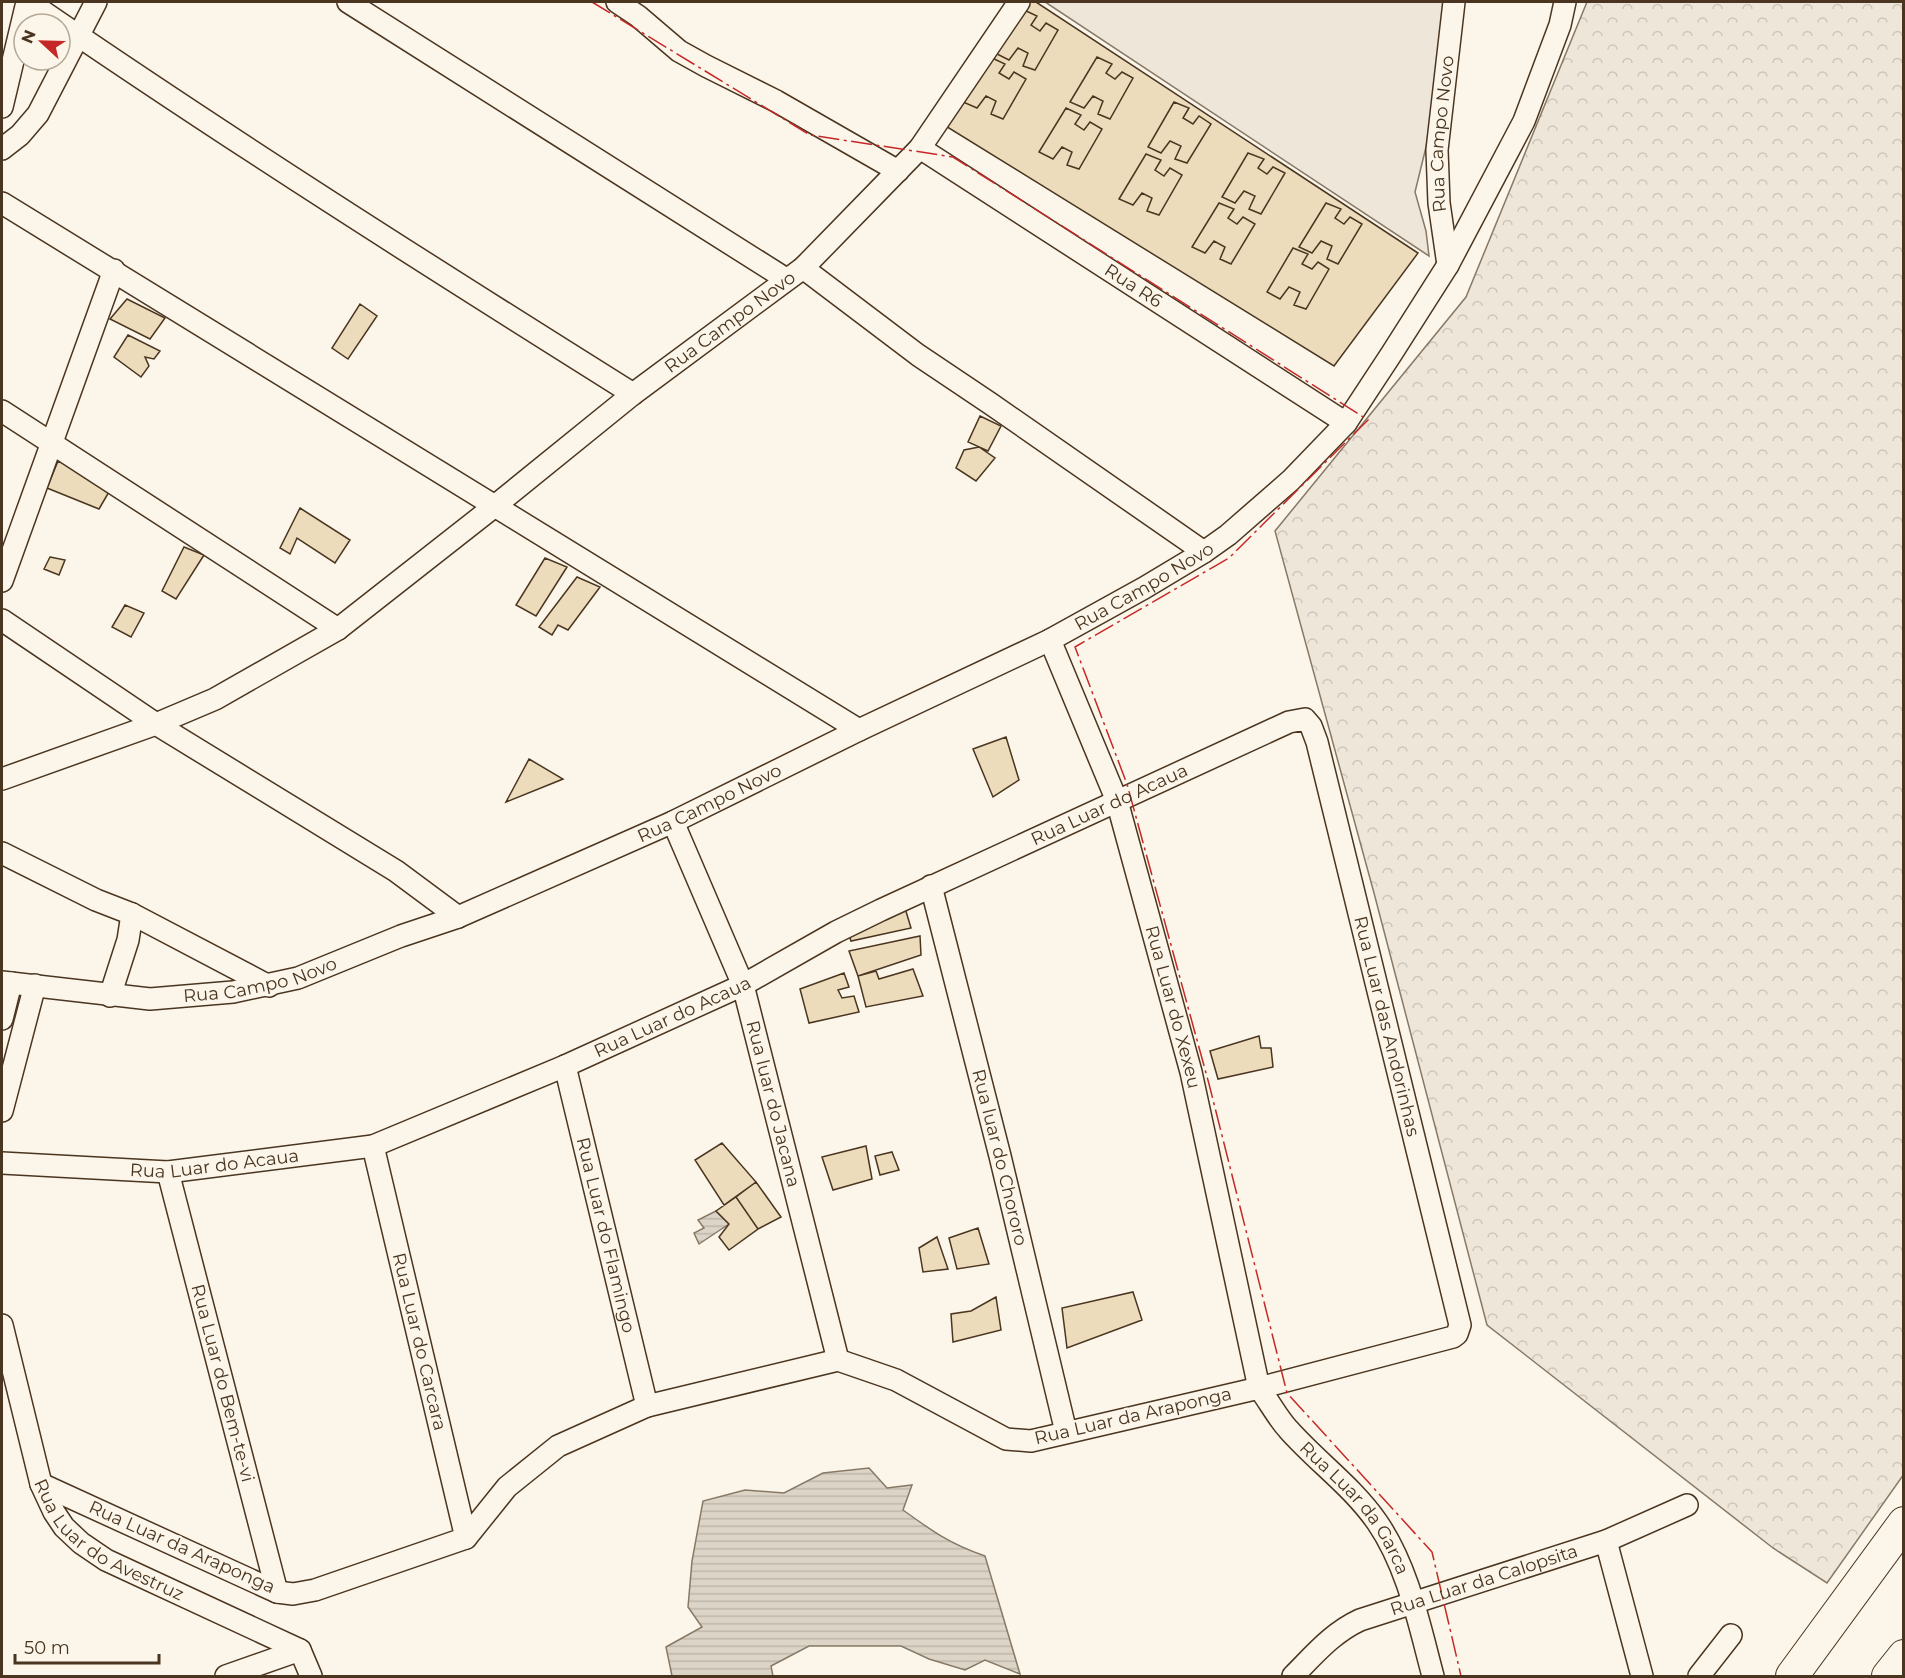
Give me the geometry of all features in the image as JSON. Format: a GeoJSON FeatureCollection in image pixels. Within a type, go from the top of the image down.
{"type":"FeatureCollection","features":[{"type":"Feature","properties":{"kind":"highway"},"geometry":{"type":"LineString","coordinates":[[1792,1677],[1904,1523]]}},
{"type":"Feature","properties":{"kind":"highway"},"geometry":{"type":"LineString","coordinates":[[1888,1677],[1904,1656]]}},
{"type":"Feature","properties":{"kind":"street"},"geometry":{"type":"LineString","coordinates":[[2,107],[28,2],[300,183],[633,394]]}},
{"type":"Feature","properties":{"kind":"street"},"geometry":{"type":"LineString","coordinates":[[2,149],[20,135],[38,114],[96,2]]}},
{"type":"Feature","properties":{"kind":"street"},"geometry":{"type":"LineString","coordinates":[[348,2],[795,274],[992,404],[1204,552]]}},
{"type":"Feature","properties":{"kind":"street"},"geometry":{"type":"LineString","coordinates":[[617,2],[638,16],[679,51],[776,101],[898,171]]}},
{"type":"Feature","properties":{"kind":"street","name":"Rua Campo Novo"},"geometry":{"type":"LineString","coordinates":[[2,779],[156,724],[215,699],[338,629],[633,394],[795,274],[920,148],[1020,2]]}},
{"type":"Feature","properties":{"kind":"street","name":"Rua Campo Novo"},"geometry":{"type":"LineString","coordinates":[[1448,265],[1439,202],[1437,150],[1454,2]]}},
{"type":"Feature","properties":{"kind":"street","name":"Rua Campo Novo"},"geometry":{"type":"LineString","coordinates":[[6,982],[150,999],[233,992],[298,978],[401,936],[458,916],[672,822],[1050,640],[1204,552],[1228,535],[1291,480],[1346,423],[1448,265],[1524,121],[1560,25],[1565,2]]}},
{"type":"Feature","properties":{"kind":"street","name":"Rua R6"},"geometry":{"type":"LineString","coordinates":[[920,148],[1346,423]]}},
{"type":"Feature","properties":{"kind":"street"},"geometry":{"type":"LineString","coordinates":[[2,202],[859,730]]}},
{"type":"Feature","properties":{"kind":"street"},"geometry":{"type":"LineString","coordinates":[[2,580],[114,270]]}},
{"type":"Feature","properties":{"kind":"street"},"geometry":{"type":"LineString","coordinates":[[2,411],[338,629]]}},
{"type":"Feature","properties":{"kind":"street"},"geometry":{"type":"LineString","coordinates":[[2,620],[156,724],[396,870],[458,916]]}},
{"type":"Feature","properties":{"kind":"street","name":"Rua Luar do Xexeu"},"geometry":{"type":"LineString","coordinates":[[1050,640],[1117,801],[1191,1072],[1259,1388]]}},
{"type":"Feature","properties":{"kind":"street","name":"Rua Luar do Acaua"},"geometry":{"type":"LineString","coordinates":[[2,1163],[168,1172],[373,1146],[565,1066],[743,985],[836,932],[931,886],[1289,722],[1305,719]]}},
{"type":"Feature","properties":{"kind":"street","name":"Rua Luar das Andorinhas"},"geometry":{"type":"LineString","coordinates":[[1305,719],[1311,726],[1322,765],[1460,1325],[1457,1334]]}},
{"type":"Feature","properties":{"kind":"street","name":"Rua luar do Jacana"},"geometry":{"type":"LineString","coordinates":[[672,822],[743,985],[838,1360]]}},
{"type":"Feature","properties":{"kind":"street"},"geometry":{"type":"LineString","coordinates":[[2,853],[86,895],[132,914],[269,986]]}},
{"type":"Feature","properties":{"kind":"street","name":"Rua luar do Chororo"},"geometry":{"type":"LineString","coordinates":[[931,886],[1000,1156],[1066,1432]]}},
{"type":"Feature","properties":{"kind":"street"},"geometry":{"type":"LineString","coordinates":[[110,996],[128,940],[132,914]]}},
{"type":"Feature","properties":{"kind":"street"},"geometry":{"type":"LineString","coordinates":[[2,1019],[6,982]]}},
{"type":"Feature","properties":{"kind":"street"},"geometry":{"type":"LineString","coordinates":[[2,1111],[35,985]]}},
{"type":"Feature","properties":{"kind":"street","name":"Rua Luar do Flamingo"},"geometry":{"type":"LineString","coordinates":[[565,1066],[647,1406]]}},
{"type":"Feature","properties":{"kind":"street","name":"Rua Luar do Carcara"},"geometry":{"type":"LineString","coordinates":[[373,1146],[466,1538]]}},
{"type":"Feature","properties":{"kind":"street","name":"Rua Luar do Bem-te-vi"},"geometry":{"type":"LineString","coordinates":[[168,1172],[277,1592]]}},
{"type":"Feature","properties":{"kind":"street","name":"Rua Luar do Avestruz"},"geometry":{"type":"LineString","coordinates":[[2,1325],[41,1484],[64,1527],[81,1543],[106,1560],[300,1650]]}},
{"type":"Feature","properties":{"kind":"street","name":"Rua Luar da Araponga"},"geometry":{"type":"LineString","coordinates":[[838,1360],[896,1380],[1006,1439],[1031,1441],[1259,1388],[1457,1334]]}},
{"type":"Feature","properties":{"kind":"street"},"geometry":{"type":"LineString","coordinates":[[466,1538],[507,1486],[558,1446],[647,1406],[838,1360]]}},
{"type":"Feature","properties":{"kind":"street","name":"Rua Luar da Garca"},"geometry":{"type":"LineString","coordinates":[[1259,1388],[1287,1428],[1344,1483],[1377,1522],[1398,1561],[1413,1603],[1433,1677]]}},
{"type":"Feature","properties":{"kind":"street","name":"Rua Luar da Araponga"},"geometry":{"type":"LineString","coordinates":[[41,1484],[277,1592],[293,1594],[315,1590],[466,1538]]}},
{"type":"Feature","properties":{"kind":"street","name":"Rua Luar da Calopsita"},"geometry":{"type":"LineString","coordinates":[[1293,1677],[1332,1637],[1343,1628],[1360,1620],[1606,1541],[1687,1505]]}},
{"type":"Feature","properties":{"kind":"street"},"geometry":{"type":"LineString","coordinates":[[1606,1541],[1642,1677]]}},
{"type":"Feature","properties":{"kind":"street"},"geometry":{"type":"LineString","coordinates":[[1699,1677],[1731,1635]]}},
{"type":"Feature","properties":{"kind":"street"},"geometry":{"type":"LineString","coordinates":[[226,1677],[300,1650],[311,1677]]}},
{"type":"Feature","properties":{"kind":"green space"},"geometry":{"type":"Polygon","coordinates":[[[1045,2],[1444,2],[1427,143],[1415,192],[1426,231],[1429,256],[1045,2]]]}},
{"type":"Feature","properties":{"kind":"green space"},"geometry":{"type":"Polygon","coordinates":[[[1587,2],[1903,2],[1904,1474],[1827,1583],[1773,1548],[1487,1325],[1374,893],[1275,531],[1466,297],[1587,2]]]}},
{"type":"Feature","properties":{"kind":"shaded area"},"geometry":{"type":"Polygon","coordinates":[[[716,1211],[729,1224],[699,1244],[694,1233],[704,1228],[698,1220],[716,1211]]]}},
{"type":"Feature","properties":{"kind":"shaded area"},"geometry":{"type":"Polygon","coordinates":[[[869,1468],[887,1488],[912,1485],[903,1510],[942,1536],[985,1556],[1020,1674],[985,1660],[965,1670],[929,1659],[901,1646],[809,1646],[771,1666],[773,1676],[672,1676],[666,1647],[702,1627],[688,1607],[692,1561],[703,1501],[745,1490],[784,1493],[823,1473],[869,1468]]]}},
{"type":"Feature","properties":{"kind":"building"},"geometry":{"type":"Polygon","coordinates":[[[1024,2],[1036,2],[1418,253],[1334,366],[944,125],[1024,2]]]}},
{"type":"Feature","properties":{"kind":"building"},"geometry":{"type":"Polygon","coordinates":[[[1022,9],[1037,16],[1031,25],[1040,31],[1046,23],[1058,30],[1035,70],[1023,66],[1028,53],[1018,48],[1009,60],[995,53],[1022,9]]]}},
{"type":"Feature","properties":{"kind":"building"},"geometry":{"type":"Polygon","coordinates":[[[990,57],[1005,64],[999,73],[1009,79],[1014,72],[1026,79],[1003,119],[991,114],[996,101],[986,96],[977,108],[963,102],[990,57]]]}},
{"type":"Feature","properties":{"kind":"building"},"geometry":{"type":"Polygon","coordinates":[[[1097,57],[1112,64],[1106,73],[1115,79],[1122,72],[1133,78],[1110,119],[1098,114],[1103,101],[1093,96],[1084,108],[1070,102],[1097,57]]]}},
{"type":"Feature","properties":{"kind":"building"},"geometry":{"type":"Polygon","coordinates":[[[1174,102],[1189,108],[1183,118],[1193,124],[1199,116],[1211,124],[1187,163],[1175,159],[1181,146],[1170,141],[1161,153],[1148,147],[1174,102]]]}},
{"type":"Feature","properties":{"kind":"building"},"geometry":{"type":"Polygon","coordinates":[[[1066,108],[1081,115],[1075,124],[1084,130],[1090,122],[1102,129],[1079,169],[1067,165],[1072,152],[1062,147],[1053,159],[1039,152],[1066,108]]]}},
{"type":"Feature","properties":{"kind":"building"},"geometry":{"type":"Polygon","coordinates":[[[1248,153],[1264,159],[1258,168],[1267,174],[1273,167],[1285,173],[1261,214],[1249,209],[1255,196],[1244,191],[1235,203],[1222,197],[1248,153]]]}},
{"type":"Feature","properties":{"kind":"building"},"geometry":{"type":"Polygon","coordinates":[[[1146,154],[1161,160],[1155,170],[1164,176],[1170,168],[1182,175],[1159,215],[1147,211],[1152,198],[1142,193],[1133,205],[1119,199],[1146,154]]]}},
{"type":"Feature","properties":{"kind":"building"},"geometry":{"type":"Polygon","coordinates":[[[1219,203],[1234,209],[1228,218],[1237,224],[1243,217],[1255,224],[1231,264],[1220,259],[1225,247],[1214,241],[1205,253],[1192,247],[1219,203]]]}},
{"type":"Feature","properties":{"kind":"building"},"geometry":{"type":"Polygon","coordinates":[[[1326,203],[1341,209],[1335,218],[1344,224],[1350,217],[1362,224],[1338,264],[1327,259],[1332,246],[1321,241],[1312,253],[1299,247],[1326,203]]]}},
{"type":"Feature","properties":{"kind":"building"},"geometry":{"type":"Polygon","coordinates":[[[1293,248],[1308,254],[1302,264],[1312,269],[1318,262],[1329,269],[1306,309],[1294,305],[1300,292],[1289,287],[1280,299],[1267,292],[1293,248]]]}},
{"type":"Feature","properties":{"kind":"building"},"geometry":{"type":"Polygon","coordinates":[[[127,299],[165,318],[150,339],[110,319],[127,299]]]}},
{"type":"Feature","properties":{"kind":"building"},"geometry":{"type":"Polygon","coordinates":[[[360,304],[377,316],[348,359],[332,348],[360,304]]]}},
{"type":"Feature","properties":{"kind":"building"},"geometry":{"type":"Polygon","coordinates":[[[128,335],[160,351],[154,359],[145,357],[149,366],[141,377],[114,357],[128,335]]]}},
{"type":"Feature","properties":{"kind":"building"},"geometry":{"type":"Polygon","coordinates":[[[980,416],[1001,426],[988,451],[968,442],[980,416]]]}},
{"type":"Feature","properties":{"kind":"building"},"geometry":{"type":"Polygon","coordinates":[[[979,447],[995,458],[976,481],[956,468],[964,450],[979,447]]]}},
{"type":"Feature","properties":{"kind":"building"},"geometry":{"type":"Polygon","coordinates":[[[58,461],[113,485],[99,509],[47,488],[58,461]]]}},
{"type":"Feature","properties":{"kind":"building"},"geometry":{"type":"Polygon","coordinates":[[[300,508],[350,540],[335,563],[297,538],[290,554],[280,548],[300,508]]]}},
{"type":"Feature","properties":{"kind":"building"},"geometry":{"type":"Polygon","coordinates":[[[184,547],[204,555],[176,599],[162,591],[184,547]]]}},
{"type":"Feature","properties":{"kind":"building"},"geometry":{"type":"Polygon","coordinates":[[[50,557],[65,560],[59,575],[44,569],[50,557]]]}},
{"type":"Feature","properties":{"kind":"building"},"geometry":{"type":"Polygon","coordinates":[[[545,558],[567,567],[536,616],[516,605],[545,558]]]}},
{"type":"Feature","properties":{"kind":"building"},"geometry":{"type":"Polygon","coordinates":[[[577,577],[600,587],[568,630],[558,625],[552,635],[539,627],[577,577]]]}},
{"type":"Feature","properties":{"kind":"building"},"geometry":{"type":"Polygon","coordinates":[[[125,605],[144,613],[131,637],[112,627],[125,605]]]}},
{"type":"Feature","properties":{"kind":"building"},"geometry":{"type":"Polygon","coordinates":[[[1006,737],[1019,780],[993,797],[973,749],[1006,737]]]}},
{"type":"Feature","properties":{"kind":"building"},"geometry":{"type":"Polygon","coordinates":[[[529,759],[563,779],[506,802],[529,759]]]}},
{"type":"Feature","properties":{"kind":"building"},"geometry":{"type":"Polygon","coordinates":[[[905,908],[911,928],[851,941],[847,929],[905,908]]]}},
{"type":"Feature","properties":{"kind":"building"},"geometry":{"type":"Polygon","coordinates":[[[920,936],[921,955],[858,976],[849,951],[920,936]]]}},
{"type":"Feature","properties":{"kind":"building"},"geometry":{"type":"Polygon","coordinates":[[[913,969],[923,996],[866,1007],[858,976],[876,971],[879,979],[913,969]]]}},
{"type":"Feature","properties":{"kind":"building"},"geometry":{"type":"Polygon","coordinates":[[[844,973],[849,987],[838,990],[842,998],[854,996],[859,1012],[809,1023],[800,989],[844,973]]]}},
{"type":"Feature","properties":{"kind":"building"},"geometry":{"type":"Polygon","coordinates":[[[1259,1036],[1261,1048],[1271,1048],[1273,1067],[1218,1079],[1210,1051],[1259,1036]]]}},
{"type":"Feature","properties":{"kind":"building"},"geometry":{"type":"Polygon","coordinates":[[[722,1143],[756,1182],[724,1205],[695,1160],[722,1143]]]}},
{"type":"Feature","properties":{"kind":"building"},"geometry":{"type":"Polygon","coordinates":[[[866,1146],[872,1179],[833,1190],[822,1157],[866,1146]]]}},
{"type":"Feature","properties":{"kind":"building"},"geometry":{"type":"Polygon","coordinates":[[[892,1152],[899,1170],[880,1175],[875,1156],[892,1152]]]}},
{"type":"Feature","properties":{"kind":"building"},"geometry":{"type":"Polygon","coordinates":[[[756,1182],[781,1217],[758,1229],[736,1197],[756,1182]]]}},
{"type":"Feature","properties":{"kind":"building"},"geometry":{"type":"Polygon","coordinates":[[[736,1197],[758,1229],[729,1250],[719,1237],[729,1224],[716,1211],[736,1197]]]}},
{"type":"Feature","properties":{"kind":"building"},"geometry":{"type":"Polygon","coordinates":[[[978,1228],[989,1264],[957,1269],[949,1238],[978,1228]]]}},
{"type":"Feature","properties":{"kind":"building"},"geometry":{"type":"Polygon","coordinates":[[[937,1237],[948,1269],[923,1272],[919,1248],[937,1237]]]}},
{"type":"Feature","properties":{"kind":"building"},"geometry":{"type":"Polygon","coordinates":[[[1133,1292],[1142,1320],[1067,1348],[1062,1308],[1133,1292]]]}},
{"type":"Feature","properties":{"kind":"building"},"geometry":{"type":"Polygon","coordinates":[[[996,1297],[1001,1330],[953,1342],[951,1314],[971,1311],[996,1297]]]}},
{"type":"Feature","properties":{"kind":"power"},"geometry":{"type":"LineString","coordinates":[[592,2],[810,135],[953,157],[1368,420],[1229,558],[1075,647],[1127,784],[1209,1084],[1287,1393],[1432,1552],[1461,1676]]}}]}
